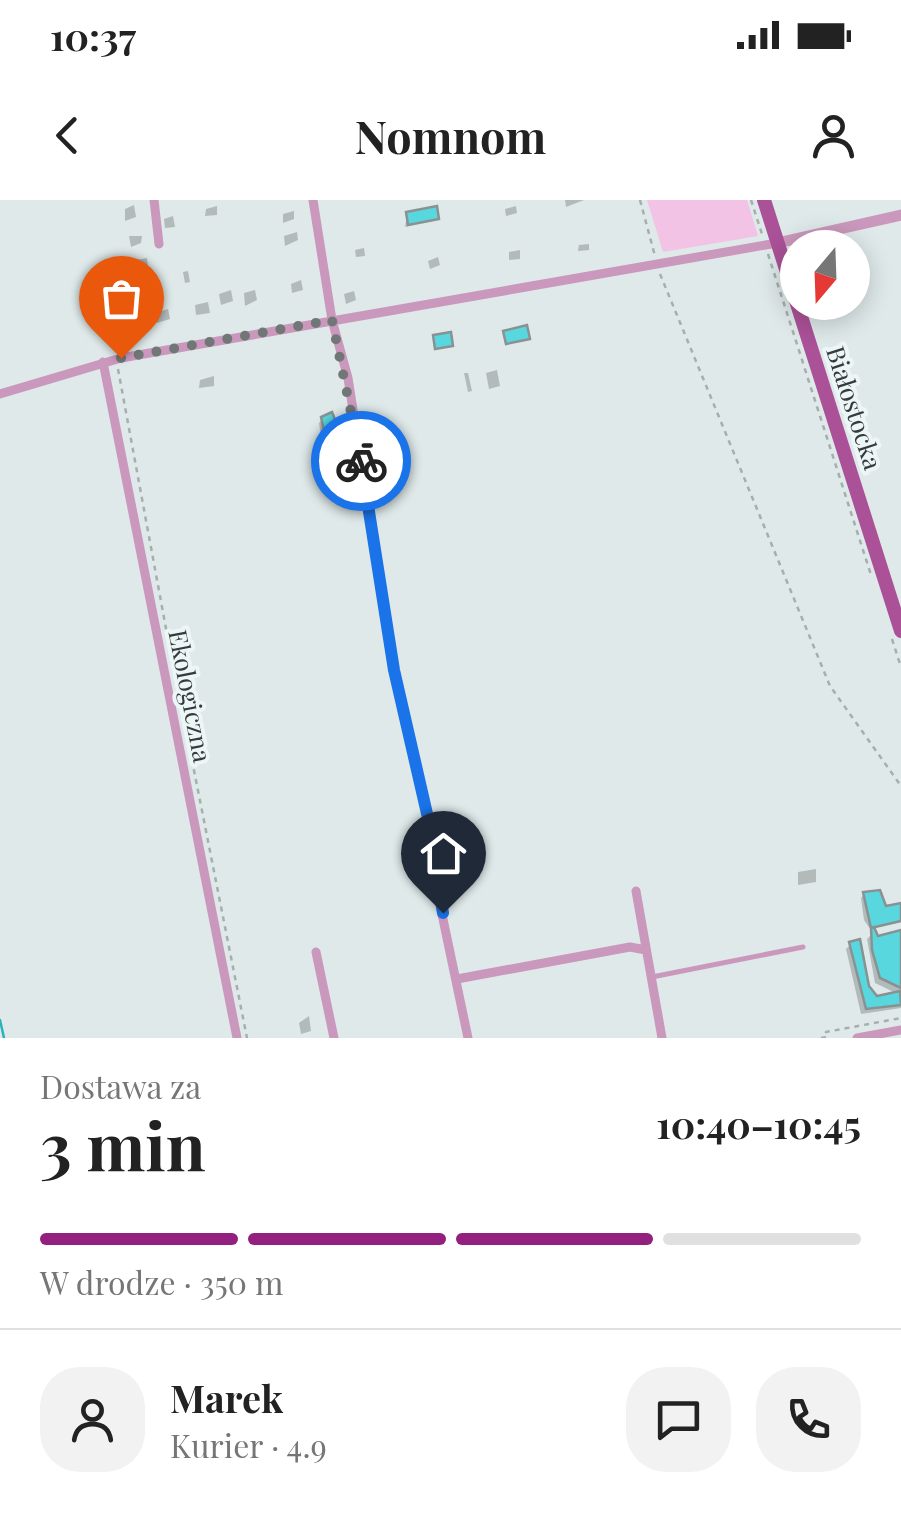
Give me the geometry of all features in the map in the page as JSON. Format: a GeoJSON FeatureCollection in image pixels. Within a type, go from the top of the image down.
{"type":"FeatureCollection","features":[{"type":"Feature","properties":{"kind":"main road","name":"Białostocka"},"geometry":{"type":"LineString","coordinates":[[764,200],[766,241],[896,632]]}},
{"type":"Feature","properties":{"kind":"street"},"geometry":{"type":"LineString","coordinates":[[154,200],[159,244]]}},
{"type":"Feature","properties":{"kind":"street"},"geometry":{"type":"LineString","coordinates":[[313,200],[332,320],[348,378],[394,670],[468,1038]]}},
{"type":"Feature","properties":{"kind":"street"},"geometry":{"type":"LineString","coordinates":[[0,394],[121,358],[656,264],[901,215]]}},
{"type":"Feature","properties":{"kind":"street","name":"Ekologiczna"},"geometry":{"type":"LineString","coordinates":[[104,362],[238,1038]]}},
{"type":"Feature","properties":{"kind":"street"},"geometry":{"type":"LineString","coordinates":[[636,891],[662,1038]]}},
{"type":"Feature","properties":{"kind":"street"},"geometry":{"type":"LineString","coordinates":[[457,979],[632,947],[646,950]]}},
{"type":"Feature","properties":{"kind":"street"},"geometry":{"type":"LineString","coordinates":[[316,952],[334,1038]]}},
{"type":"Feature","properties":{"kind":"street"},"geometry":{"type":"LineString","coordinates":[[856,1038],[901,1030]]}},
{"type":"Feature","properties":{"kind":"lane"},"geometry":{"type":"LineString","coordinates":[[652,977],[803,947]]}},
{"type":"Feature","properties":{"kind":"path"},"geometry":{"type":"LineString","coordinates":[[640,200],[656,264],[830,686],[901,786]]}},
{"type":"Feature","properties":{"kind":"path"},"geometry":{"type":"LineString","coordinates":[[751,200],[873,579]]}},
{"type":"Feature","properties":{"kind":"path"},"geometry":{"type":"LineString","coordinates":[[116,372],[178,688]]}},
{"type":"Feature","properties":{"kind":"path"},"geometry":{"type":"LineString","coordinates":[[896,632],[901,667]]}},
{"type":"Feature","properties":{"kind":"path"},"geometry":{"type":"LineString","coordinates":[[185,727],[247,1038]]}},
{"type":"Feature","properties":{"kind":"path"},"geometry":{"type":"LineString","coordinates":[[821,1038],[827,1037],[826,1032],[901,1018]]}},
{"type":"Feature","properties":{"kind":"shaded area"},"geometry":{"type":"Polygon","coordinates":[[[647,200],[747,200],[758,236],[663,252],[647,200]]]}},
{"type":"Feature","properties":{"kind":"building"},"geometry":{"type":"Polygon","coordinates":[[[437,206],[439,219],[408,225],[406,212],[437,206]]]}},
{"type":"Feature","properties":{"kind":"building"},"geometry":{"type":"Polygon","coordinates":[[[527,325],[530,339],[506,344],[503,331],[527,325]]]}},
{"type":"Feature","properties":{"kind":"building"},"geometry":{"type":"Polygon","coordinates":[[[451,332],[453,346],[435,349],[433,335],[451,332]]]}},
{"type":"Feature","properties":{"kind":"building"},"geometry":{"type":"Polygon","coordinates":[[[332,412],[340,432],[337,438],[326,440],[321,417],[332,412]]]}},
{"type":"Feature","properties":{"kind":"building"},"geometry":{"type":"Polygon","coordinates":[[[880,890],[886,906],[901,903],[901,921],[871,928],[863,892],[880,890]]]}},
{"type":"Feature","properties":{"kind":"building"},"geometry":{"type":"Polygon","coordinates":[[[874,927],[878,936],[901,930],[901,988],[880,978],[872,950],[874,927]]]}},
{"type":"Feature","properties":{"kind":"building"},"geometry":{"type":"Polygon","coordinates":[[[860,939],[869,986],[877,996],[900,991],[901,1005],[866,1009],[849,942],[860,939]]]}},
{"type":"Feature","properties":{"kind":"waterway"},"geometry":{"type":"LineString","coordinates":[[0,1020],[4,1038]]}},
{"type":"Feature","properties":{"kind":"way so far"},"geometry":{"type":"LineString","coordinates":[[121,358],[332,320],[348,378],[361,461]]}},
{"type":"Feature","properties":{"kind":"route"},"geometry":{"type":"LineString","coordinates":[[361,461],[394,670],[428,818],[443,913]]}}]}
